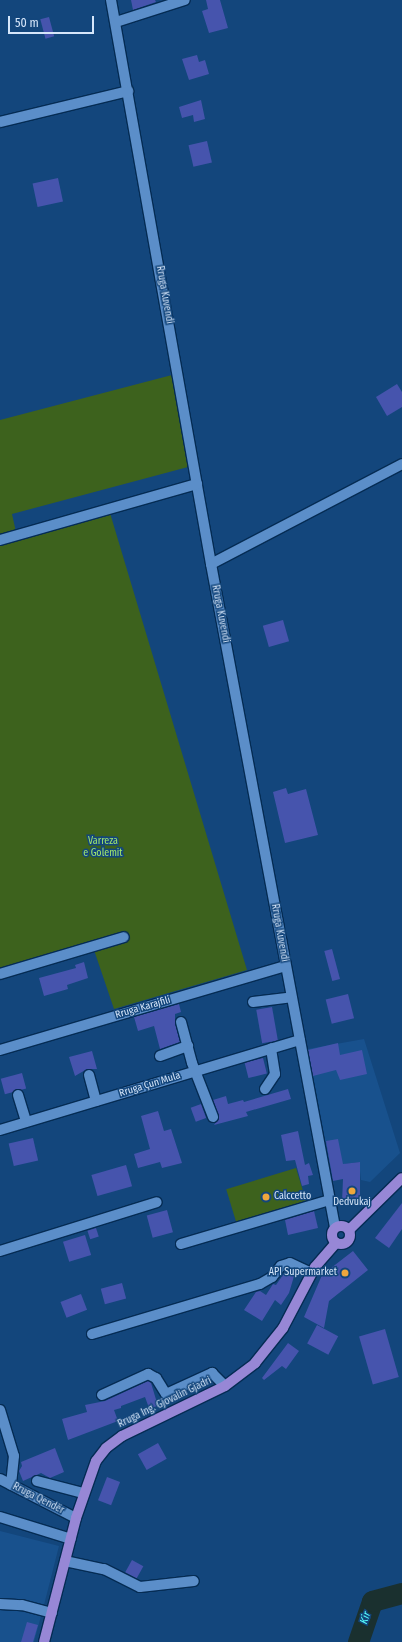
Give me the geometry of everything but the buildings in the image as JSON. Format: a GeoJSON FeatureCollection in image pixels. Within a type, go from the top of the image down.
{"type":"FeatureCollection","features":[{"type":"Feature","properties":{"kind":"main road"},"geometry":{"type":"LineString","coordinates":[[349,1230],[344,1226],[335,1227],[332,1233],[336,1242],[347,1241],[349,1230],[401,1181]]}},
{"type":"Feature","properties":{"kind":"main road","name":"Rruga Ing. Gjovalin Gjadri"},"geometry":{"type":"LineString","coordinates":[[44,1642],[83,1493],[96,1461],[117,1440],[146,1424],[225,1386],[254,1363],[276,1338],[311,1273],[336,1242]]}},
{"type":"Feature","properties":{"kind":"street","name":"Rruga Kuvendi"},"geometry":{"type":"LineString","coordinates":[[111,0],[211,564],[335,1227]]}},
{"type":"Feature","properties":{"kind":"street"},"geometry":{"type":"LineString","coordinates":[[116,22],[185,0]]}},
{"type":"Feature","properties":{"kind":"street"},"geometry":{"type":"LineString","coordinates":[[0,122],[128,91]]}},
{"type":"Feature","properties":{"kind":"street"},"geometry":{"type":"LineString","coordinates":[[211,564],[402,464]]}},
{"type":"Feature","properties":{"kind":"street"},"geometry":{"type":"LineString","coordinates":[[0,540],[197,484]]}},
{"type":"Feature","properties":{"kind":"street"},"geometry":{"type":"LineString","coordinates":[[0,974],[124,937]]}},
{"type":"Feature","properties":{"kind":"street","name":"Rruga Karajfili"},"geometry":{"type":"LineString","coordinates":[[0,1050],[285,966]]}},
{"type":"Feature","properties":{"kind":"street"},"geometry":{"type":"LineString","coordinates":[[253,1002],[291,997]]}},
{"type":"Feature","properties":{"kind":"street"},"geometry":{"type":"LineString","coordinates":[[181,1022],[196,1071],[213,1117]]}},
{"type":"Feature","properties":{"kind":"street","name":"Rruga Çun Mula"},"geometry":{"type":"LineString","coordinates":[[0,1130],[300,1040]]}},
{"type":"Feature","properties":{"kind":"street"},"geometry":{"type":"LineString","coordinates":[[160,1056],[188,1046]]}},
{"type":"Feature","properties":{"kind":"street"},"geometry":{"type":"LineString","coordinates":[[265,1089],[275,1074],[271,1048]]}},
{"type":"Feature","properties":{"kind":"street"},"geometry":{"type":"LineString","coordinates":[[89,1075],[96,1102]]}},
{"type":"Feature","properties":{"kind":"street"},"geometry":{"type":"LineString","coordinates":[[18,1095],[26,1122]]}},
{"type":"Feature","properties":{"kind":"street"},"geometry":{"type":"LineString","coordinates":[[181,1244],[330,1200]]}},
{"type":"Feature","properties":{"kind":"street"},"geometry":{"type":"LineString","coordinates":[[0,1251],[157,1202]]}},
{"type":"Feature","properties":{"kind":"street"},"geometry":{"type":"LineString","coordinates":[[92,1334],[260,1284],[272,1277],[281,1266],[290,1263],[311,1273]]}},
{"type":"Feature","properties":{"kind":"street"},"geometry":{"type":"LineString","coordinates":[[102,1395],[148,1374],[156,1378],[166,1394],[212,1373],[225,1386]]}},
{"type":"Feature","properties":{"kind":"street"},"geometry":{"type":"LineString","coordinates":[[0,1410],[14,1456],[11,1485]]}},
{"type":"Feature","properties":{"kind":"street","name":"Rruga Qendër"},"geometry":{"type":"LineString","coordinates":[[0,1479],[76,1518]]}},
{"type":"Feature","properties":{"kind":"street"},"geometry":{"type":"LineString","coordinates":[[37,1481],[83,1493]]}},
{"type":"Feature","properties":{"kind":"street"},"geometry":{"type":"LineString","coordinates":[[0,1517],[71,1539]]}},
{"type":"Feature","properties":{"kind":"street"},"geometry":{"type":"LineString","coordinates":[[65,1561],[104,1569],[140,1587],[194,1582]]}},
{"type":"Feature","properties":{"kind":"street"},"geometry":{"type":"LineString","coordinates":[[0,1604],[22,1605],[52,1613]]}},
{"type":"Feature","properties":{"kind":"shaded area"},"geometry":{"type":"Polygon","coordinates":[[[364,1039],[400,1153],[370,1182],[361,1180],[359,1162],[330,1166],[308,1049],[364,1039]]]}},
{"type":"Feature","properties":{"kind":"shaded area"},"geometry":{"type":"Polygon","coordinates":[[[0,1531],[59,1546],[44,1605],[40,1604],[37,1614],[41,1616],[34,1642],[0,1642],[0,1531]]]}},
{"type":"Feature","properties":{"kind":"green space"},"geometry":{"type":"Polygon","coordinates":[[[172,375],[188,467],[12,514],[16,532],[0,536],[0,420],[172,375]]]}},
{"type":"Feature","properties":{"kind":"green space","name":"Varreza e Golemit"},"geometry":{"type":"Polygon","coordinates":[[[110,513],[247,970],[114,1009],[94,950],[0,978],[0,544],[110,513]]]}},
{"type":"Feature","properties":{"kind":"green space","name":"Calccetto"},"geometry":{"type":"Polygon","coordinates":[[[296,1168],[307,1205],[238,1227],[226,1189],[296,1168]]]}},
{"type":"Feature","properties":{"kind":"waterway","name":"Kir"},"geometry":{"type":"LineString","coordinates":[[358,1642],[372,1601],[402,1593]]}},
{"type":"Feature","properties":{"kind":"place","name":"Dedvukaj"},"geometry":{"type":"Point","coordinates":[352,1191]}},
{"type":"Feature","properties":{"kind":"place","name":"Calccetto"},"geometry":{"type":"Point","coordinates":[266,1197]}},
{"type":"Feature","properties":{"kind":"place","name":"API Supermarket"},"geometry":{"type":"Point","coordinates":[345,1273]}}]}
